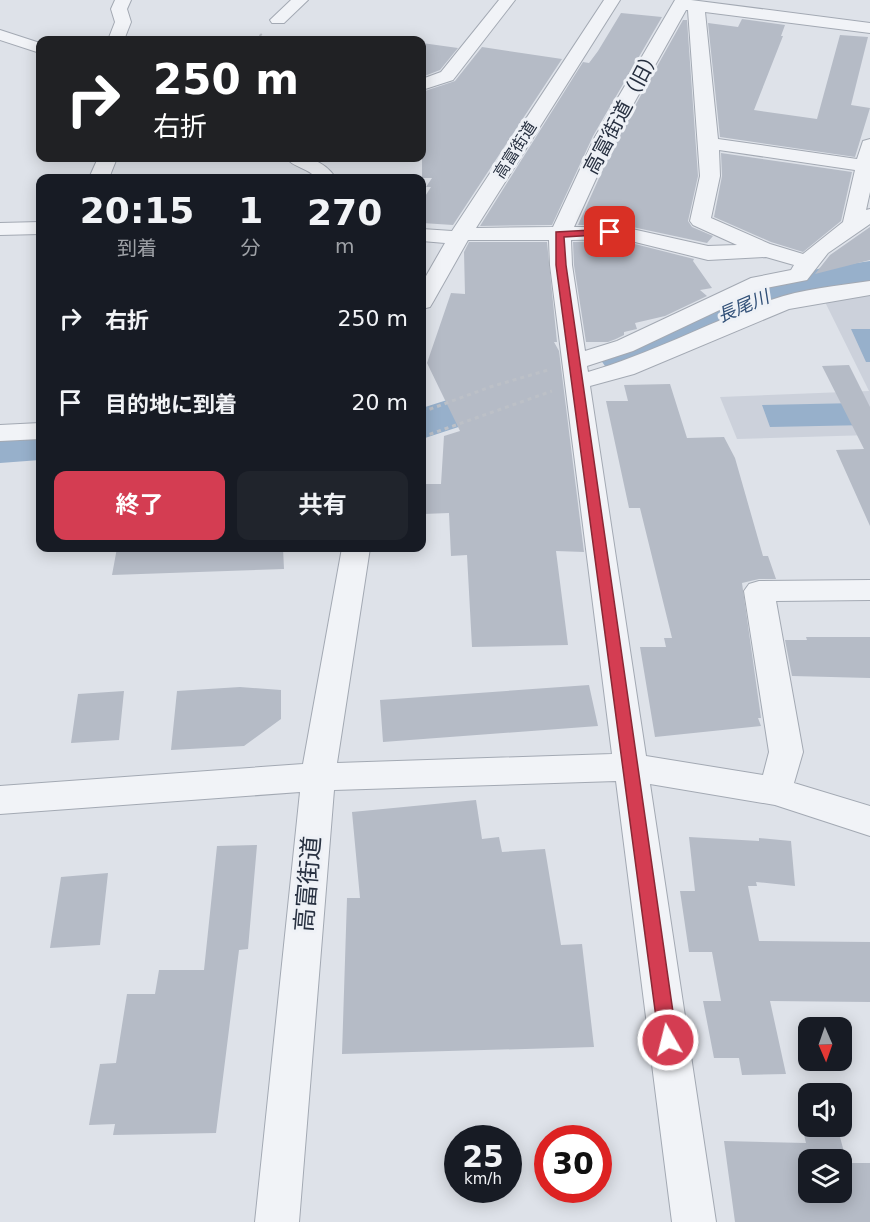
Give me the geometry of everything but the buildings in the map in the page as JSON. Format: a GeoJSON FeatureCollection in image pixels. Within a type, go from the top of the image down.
{"type":"FeatureCollection","features":[{"type":"Feature","properties":{"kind":"street"},"geometry":{"type":"LineString","coordinates":[[118,36],[123,22],[119,9],[123,0]]}},
{"type":"Feature","properties":{"kind":"street"},"geometry":{"type":"LineString","coordinates":[[278,20],[300,0]]}},
{"type":"Feature","properties":{"kind":"street"},"geometry":{"type":"LineString","coordinates":[[426,84],[447,76],[507,0]]}},
{"type":"Feature","properties":{"kind":"street","name":"高富街道"},"geometry":{"type":"LineString","coordinates":[[426,295],[460,236],[612,0]]}},
{"type":"Feature","properties":{"kind":"street"},"geometry":{"type":"LineString","coordinates":[[805,281],[768,250],[700,221],[710,176],[709,143],[686,4],[870,28]]}},
{"type":"Feature","properties":{"kind":"street","name":"高富街道（旧）"},"geometry":{"type":"LineString","coordinates":[[686,4],[605,137],[560,234],[561,265],[629,767],[694,1222]]}},
{"type":"Feature","properties":{"kind":"street"},"geometry":{"type":"LineString","coordinates":[[0,35],[36,47]]}},
{"type":"Feature","properties":{"kind":"street"},"geometry":{"type":"LineString","coordinates":[[709,143],[866,166]]}},
{"type":"Feature","properties":{"kind":"street"},"geometry":{"type":"LineString","coordinates":[[576,372],[625,346],[738,307],[781,304],[862,220],[870,145]]}},
{"type":"Feature","properties":{"kind":"street"},"geometry":{"type":"LineString","coordinates":[[304,162],[323,174]]}},
{"type":"Feature","properties":{"kind":"street"},"geometry":{"type":"LineString","coordinates":[[0,229],[36,228]]}},
{"type":"Feature","properties":{"kind":"street"},"geometry":{"type":"LineString","coordinates":[[426,235],[622,233],[708,253],[768,250]]}},
{"type":"Feature","properties":{"kind":"street"},"geometry":{"type":"LineString","coordinates":[[576,372],[624,369],[738,307],[759,283],[805,281],[870,288]]}},
{"type":"Feature","properties":{"kind":"street"},"geometry":{"type":"LineString","coordinates":[[0,433],[36,431]]}},
{"type":"Feature","properties":{"kind":"street","name":"高富街道"},"geometry":{"type":"LineString","coordinates":[[278,1222],[318,777],[355,552]]}},
{"type":"Feature","properties":{"kind":"street"},"geometry":{"type":"LineString","coordinates":[[775,791],[786,752],[759,591],[870,590]]}},
{"type":"Feature","properties":{"kind":"street"},"geometry":{"type":"LineString","coordinates":[[0,800],[318,777],[629,767],[775,791],[870,821]]}},
{"type":"Feature","properties":{"kind":"path"},"geometry":{"type":"LineString","coordinates":[[426,411],[490,387],[576,372]]}},
{"type":"Feature","properties":{"kind":"path"},"geometry":{"type":"LineString","coordinates":[[426,435],[576,372]]}},
{"type":"Feature","properties":{"kind":"shaded area"},"geometry":{"type":"Polygon","coordinates":[[[870,294],[870,435],[737,439],[720,397],[869,391],[825,302],[870,294]]]}},
{"type":"Feature","properties":{"kind":"water"},"geometry":{"type":"Polygon","coordinates":[[[851,329],[870,329],[870,362],[866,362],[851,329]]]}},
{"type":"Feature","properties":{"kind":"water"},"geometry":{"type":"Polygon","coordinates":[[[858,403],[868,425],[770,427],[762,405],[858,403]]]}},
{"type":"Feature","properties":{"kind":"waterway","name":"長尾川"},"geometry":{"type":"LineString","coordinates":[[621,356],[687,332],[761,295],[822,281],[870,274]]}},
{"type":"Feature","properties":{"kind":"waterway","name":"長尾川"},"geometry":{"type":"LineString","coordinates":[[426,423],[526,389]]}},
{"type":"Feature","properties":{"kind":"waterway","name":"長尾川"},"geometry":{"type":"LineString","coordinates":[[0,447],[36,445]]}},
{"type":"Feature","properties":{"kind":"route"},"geometry":{"type":"LineString","coordinates":[[610,232],[560,234],[561,265],[668,1040]]}}]}
